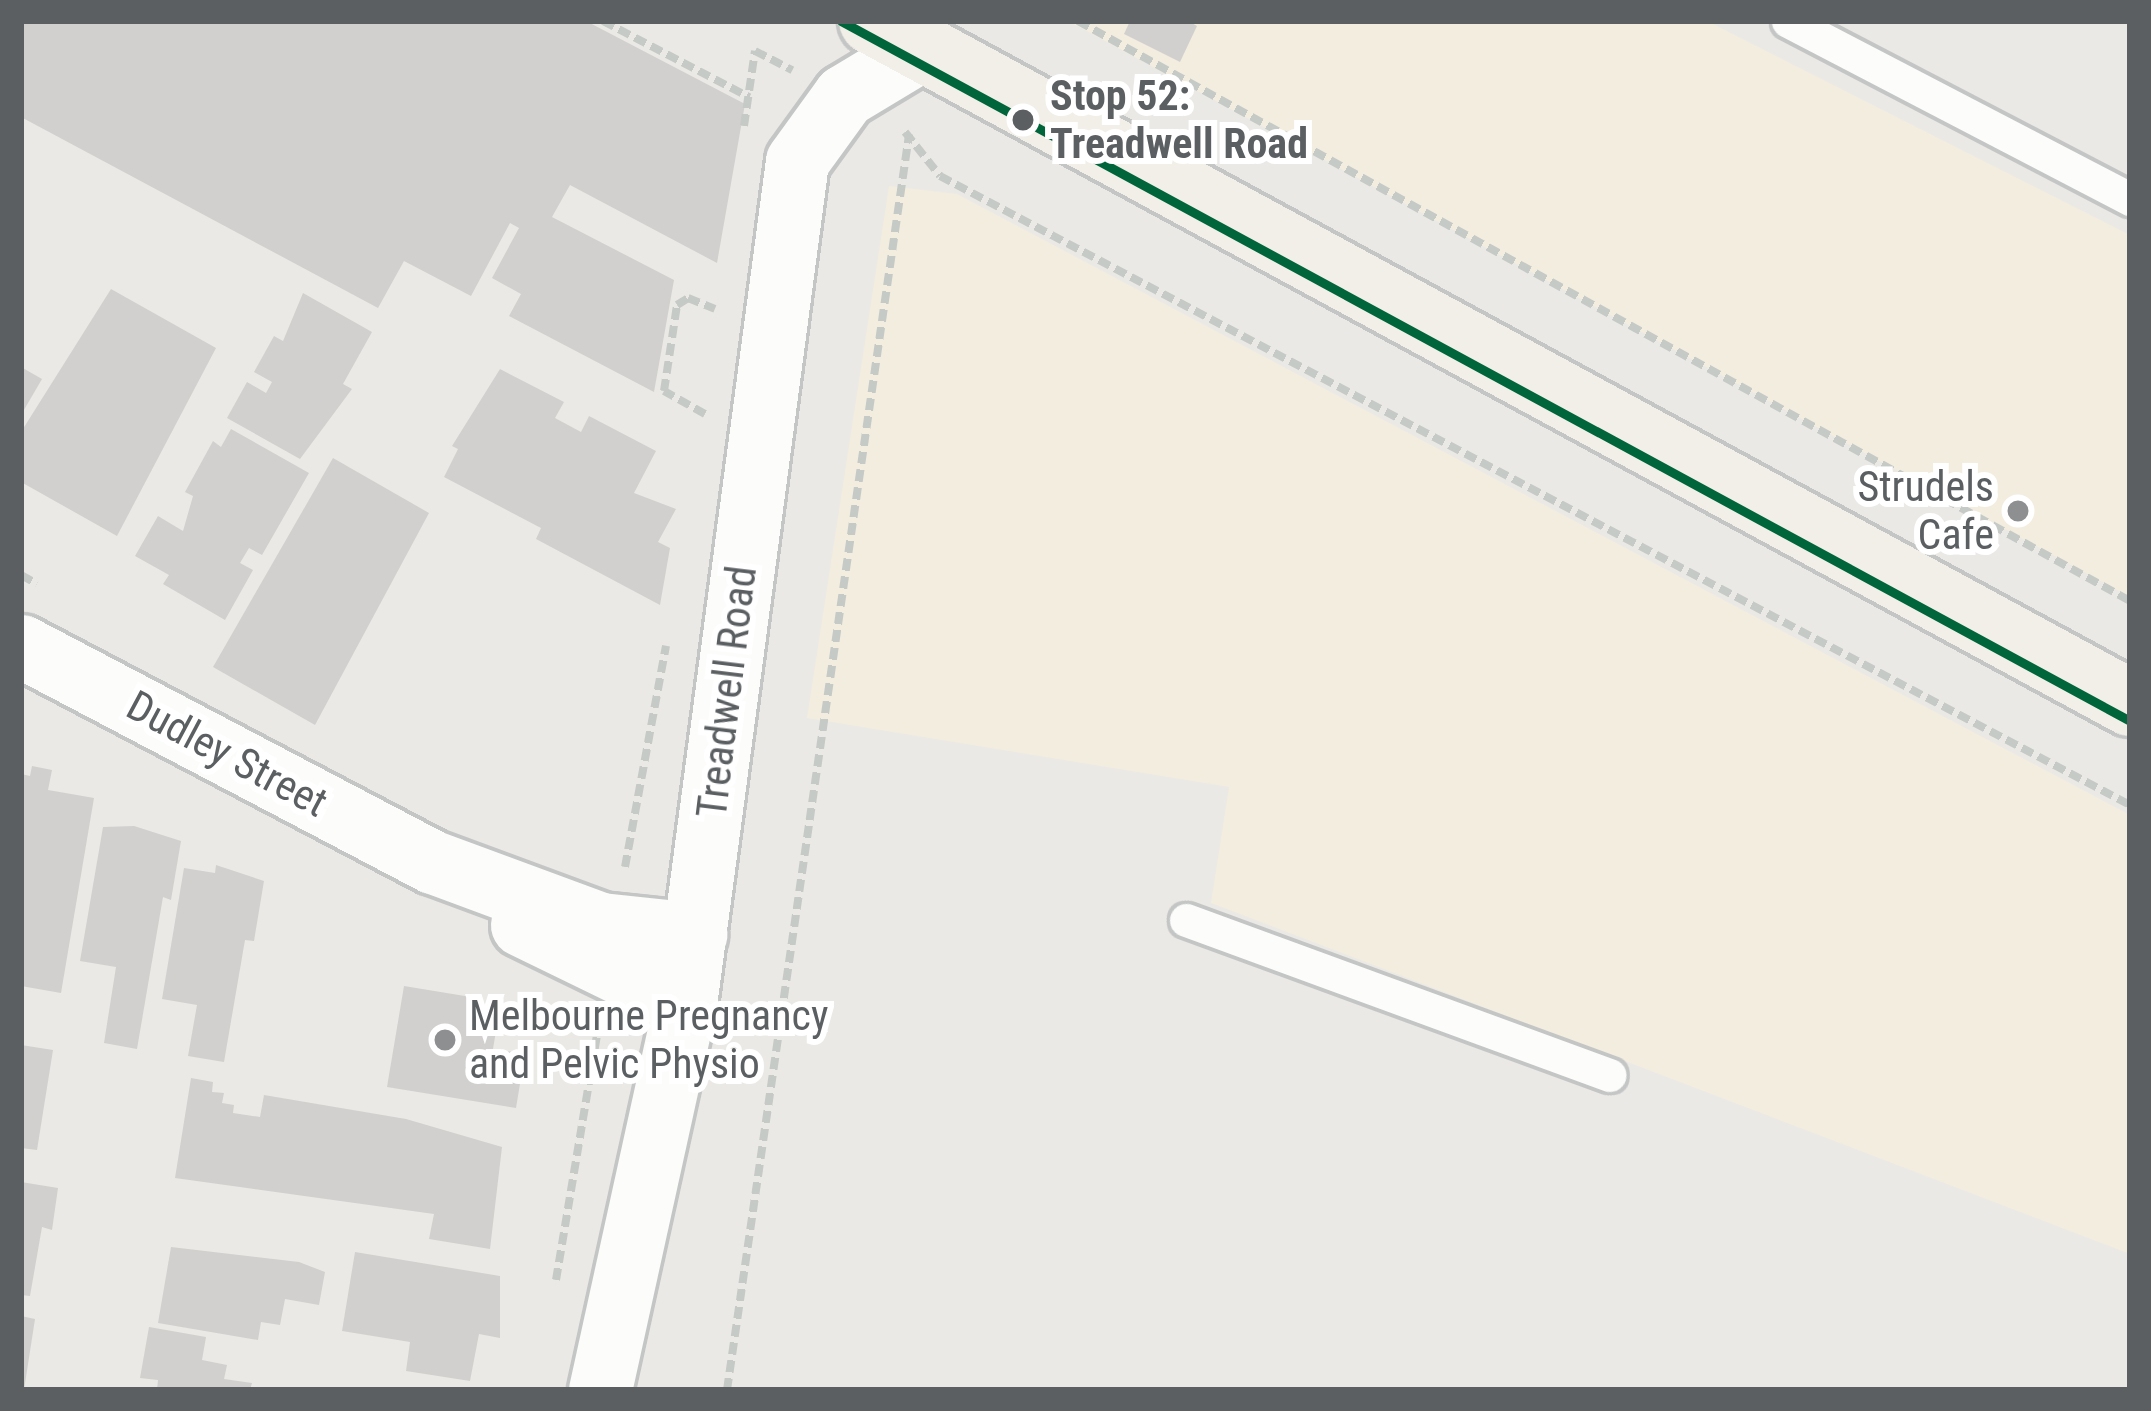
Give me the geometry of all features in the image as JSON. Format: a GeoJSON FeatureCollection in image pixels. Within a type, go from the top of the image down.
{"type":"FeatureCollection","features":[{"type":"Feature","properties":{"kind":"main road"},"geometry":{"type":"LineString","coordinates":[[898,35],[2130,703]]}},
{"type":"Feature","properties":{"kind":"street","name":"Treadwell Road"},"geometry":{"type":"LineString","coordinates":[[600,1390],[685,1004],[796,160],[898,35]]}},
{"type":"Feature","properties":{"kind":"street","name":"Dudley Street"},"geometry":{"type":"LineString","coordinates":[[21,646],[611,950],[685,1004]]}},
{"type":"Feature","properties":{"kind":"street","name":"Dudley Street"},"geometry":{"type":"LineString","coordinates":[[611,950],[695,934]]}},
{"type":"Feature","properties":{"kind":"lane"},"geometry":{"type":"LineString","coordinates":[[1787,21],[2130,199]]}},
{"type":"Feature","properties":{"kind":"lane"},"geometry":{"type":"LineString","coordinates":[[1186,920],[1609,1075]]}},
{"type":"Feature","properties":{"kind":"path"},"geometry":{"type":"LineString","coordinates":[[604,21],[749,97]]}},
{"type":"Feature","properties":{"kind":"path"},"geometry":{"type":"LineString","coordinates":[[1078,21],[2130,601]]}},
{"type":"Feature","properties":{"kind":"path"},"geometry":{"type":"LineString","coordinates":[[742,144],[755,51],[909,134],[940,176],[2130,805]]}},
{"type":"Feature","properties":{"kind":"path"},"geometry":{"type":"LineString","coordinates":[[727,1390],[909,134]]}},
{"type":"Feature","properties":{"kind":"path"},"geometry":{"type":"LineString","coordinates":[[703,439],[707,416],[664,391],[677,305],[688,298],[717,310],[721,286]]}},
{"type":"Feature","properties":{"kind":"path"},"geometry":{"type":"LineString","coordinates":[[556,1284],[611,950],[604,886],[623,880],[670,626]]}},
{"type":"Feature","properties":{"kind":"shaded area"},"geometry":{"type":"Polygon","coordinates":[[[1707,21],[2130,235],[2130,597],[1072,23],[1707,21]]]}},
{"type":"Feature","properties":{"kind":"shaded area"},"geometry":{"type":"Polygon","coordinates":[[[889,186],[957,194],[2130,815],[2130,1254],[1211,903],[1229,787],[807,718],[889,186]]]}},
{"type":"Feature","properties":{"kind":"building"},"geometry":{"type":"Polygon","coordinates":[[[21,21],[586,21],[745,104],[717,263],[570,185],[552,217],[674,280],[654,392],[509,316],[521,294],[492,278],[519,228],[510,223],[471,296],[404,261],[378,308],[21,117],[21,21]]]}},
{"type":"Feature","properties":{"kind":"building"},"geometry":{"type":"Polygon","coordinates":[[[1130,21],[1188,21],[1197,26],[1180,62],[1124,34],[1130,21]]]}},
{"type":"Feature","properties":{"kind":"building"},"geometry":{"type":"Polygon","coordinates":[[[111,289],[216,348],[117,536],[21,482],[21,432],[111,289]]]}},
{"type":"Feature","properties":{"kind":"building"},"geometry":{"type":"Polygon","coordinates":[[[303,293],[372,332],[343,384],[352,389],[300,459],[227,418],[247,382],[266,393],[272,382],[254,372],[274,336],[283,341],[303,293]]]}},
{"type":"Feature","properties":{"kind":"building"},"geometry":{"type":"Polygon","coordinates":[[[21,367],[42,379],[21,415],[21,367]]]}},
{"type":"Feature","properties":{"kind":"building"},"geometry":{"type":"Polygon","coordinates":[[[500,369],[564,402],[555,418],[581,432],[589,416],[656,451],[634,493],[676,509],[658,542],[670,548],[660,605],[536,539],[541,528],[444,477],[458,449],[452,446],[500,369]]]}},
{"type":"Feature","properties":{"kind":"building"},"geometry":{"type":"Polygon","coordinates":[[[231,429],[309,473],[262,555],[249,548],[240,563],[253,570],[225,620],[163,584],[169,575],[135,556],[158,516],[183,531],[193,496],[185,492],[213,441],[221,447],[231,429]]]}},
{"type":"Feature","properties":{"kind":"building"},"geometry":{"type":"Polygon","coordinates":[[[333,458],[429,513],[315,725],[213,667],[333,458]]]}},
{"type":"Feature","properties":{"kind":"building"},"geometry":{"type":"Polygon","coordinates":[[[32,766],[52,770],[48,790],[94,798],[61,993],[21,986],[21,774],[30,776],[32,766]]]}},
{"type":"Feature","properties":{"kind":"building"},"geometry":{"type":"Polygon","coordinates":[[[134,826],[181,841],[171,900],[163,897],[137,1049],[104,1043],[116,967],[80,961],[103,827],[134,826]]]}},
{"type":"Feature","properties":{"kind":"building"},"geometry":{"type":"Polygon","coordinates":[[[216,865],[264,881],[254,941],[245,940],[224,1062],[188,1056],[197,1005],[162,999],[184,868],[215,873],[216,865]]]}},
{"type":"Feature","properties":{"kind":"building","name":"Melbourne Pregnancy and Pelvic Physio"},"geometry":{"type":"Polygon","coordinates":[[[404,986],[483,999],[478,1028],[496,1031],[493,1049],[525,1054],[516,1108],[387,1087],[404,986]]]}},
{"type":"Feature","properties":{"kind":"building"},"geometry":{"type":"Polygon","coordinates":[[[21,1045],[53,1050],[37,1150],[21,1148],[21,1045]]]}},
{"type":"Feature","properties":{"kind":"building"},"geometry":{"type":"Polygon","coordinates":[[[191,1078],[213,1082],[212,1092],[224,1093],[222,1103],[234,1105],[233,1113],[260,1117],[264,1095],[406,1119],[502,1147],[490,1249],[429,1239],[434,1214],[175,1178],[191,1078]]]}},
{"type":"Feature","properties":{"kind":"building"},"geometry":{"type":"Polygon","coordinates":[[[21,1182],[58,1188],[52,1230],[42,1227],[30,1296],[21,1295],[21,1182]]]}},
{"type":"Feature","properties":{"kind":"building"},"geometry":{"type":"Polygon","coordinates":[[[171,1247],[299,1262],[325,1272],[319,1305],[285,1299],[280,1325],[261,1322],[258,1340],[158,1323],[171,1247]]]}},
{"type":"Feature","properties":{"kind":"building"},"geometry":{"type":"Polygon","coordinates":[[[355,1252],[500,1276],[500,1338],[479,1334],[470,1381],[406,1371],[410,1342],[342,1331],[355,1252]]]}},
{"type":"Feature","properties":{"kind":"building"},"geometry":{"type":"Polygon","coordinates":[[[21,1316],[35,1319],[24,1390],[21,1390],[21,1316]]]}},
{"type":"Feature","properties":{"kind":"building"},"geometry":{"type":"Polygon","coordinates":[[[149,1327],[206,1337],[202,1360],[227,1365],[224,1379],[252,1383],[250,1390],[157,1390],[158,1380],[140,1378],[149,1327]]]}},
{"type":"Feature","properties":{"kind":"transit line"},"geometry":{"type":"LineString","coordinates":[[841,21],[2130,721]]}},
{"type":"Feature","properties":{"kind":"place","name":"Stop 52: Treadwell Road"},"geometry":{"type":"Point","coordinates":[1023,120]}},
{"type":"Feature","properties":{"kind":"place","name":"Strudels Cafe"},"geometry":{"type":"Point","coordinates":[2018,511]}},
{"type":"Feature","properties":{"kind":"place","name":"Melbourne Pregnancy and Pelvic Physio"},"geometry":{"type":"Point","coordinates":[445,1040]}}]}
